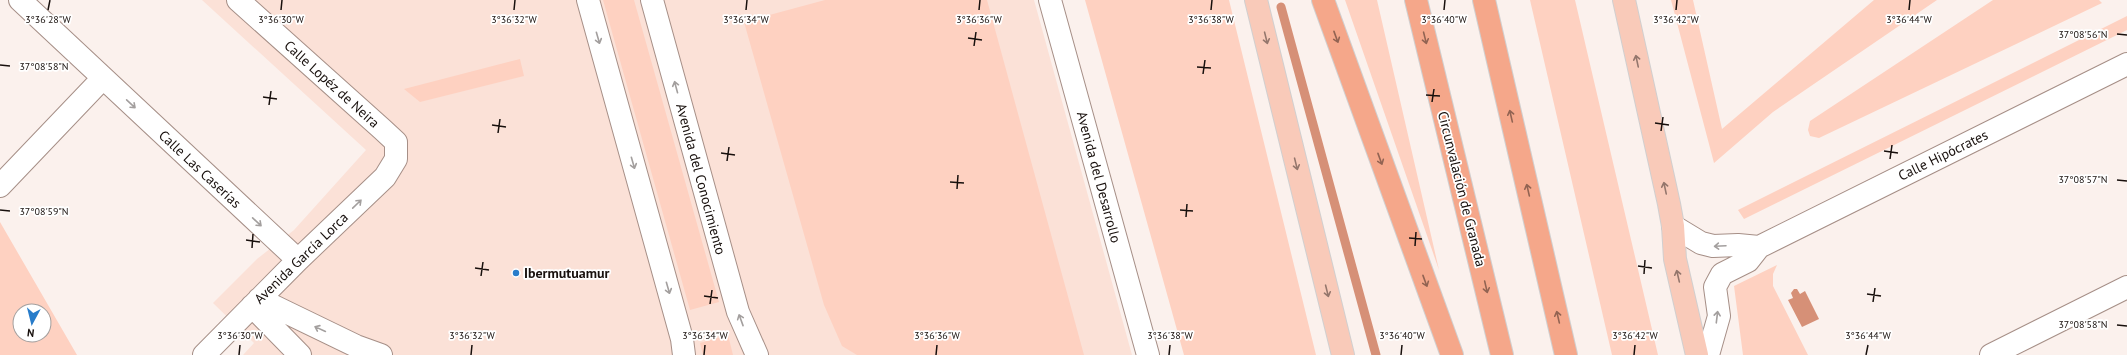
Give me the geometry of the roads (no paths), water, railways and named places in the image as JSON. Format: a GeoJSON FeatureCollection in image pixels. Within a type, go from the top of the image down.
{"type":"FeatureCollection","features":[{"type":"Feature","properties":{"kind":"highway"},"geometry":{"type":"LineString","coordinates":[[1323,0],[1452,355]]}},
{"type":"Feature","properties":{"kind":"highway","name":"Circunvalación de Granada"},"geometry":{"type":"LineString","coordinates":[[1416,0],[1502,355]]}},
{"type":"Feature","properties":{"kind":"highway"},"geometry":{"type":"LineString","coordinates":[[1484,0],[1566,355]]}},
{"type":"Feature","properties":{"kind":"main road"},"geometry":{"type":"LineString","coordinates":[[1256,0],[1343,355]]}},
{"type":"Feature","properties":{"kind":"main road"},"geometry":{"type":"LineString","coordinates":[[1624,0],[1673,226],[1674,259],[1697,355]]}},
{"type":"Feature","properties":{"kind":"street","name":"Calle Las Caserías"},"geometry":{"type":"LineString","coordinates":[[20,0],[298,260]]}},
{"type":"Feature","properties":{"kind":"street","name":"Calle Lopéz de Neira"},"geometry":{"type":"LineString","coordinates":[[238,0],[396,142],[396,159]]}},
{"type":"Feature","properties":{"kind":"street"},"geometry":{"type":"LineString","coordinates":[[588,0],[682,339],[684,355]]}},
{"type":"Feature","properties":{"kind":"street","name":"Avenida del Conocimiento"},"geometry":{"type":"LineString","coordinates":[[652,0],[738,312],[757,355]]}},
{"type":"Feature","properties":{"kind":"street","name":"Avenida del Desarrollo"},"geometry":{"type":"LineString","coordinates":[[1050,0],[1148,355]]}},
{"type":"Feature","properties":{"kind":"street","name":"Calle Hipócrates"},"geometry":{"type":"LineString","coordinates":[[1708,355],[1719,316],[1715,287],[1722,274],[1748,261],[1759,246],[2127,64]]}},
{"type":"Feature","properties":{"kind":"street"},"geometry":{"type":"LineString","coordinates":[[0,186],[103,78]]}},
{"type":"Feature","properties":{"kind":"street","name":"Avenida García Lorca"},"geometry":{"type":"LineString","coordinates":[[204,355],[298,260],[386,177],[396,159]]}},
{"type":"Feature","properties":{"kind":"street"},"geometry":{"type":"LineString","coordinates":[[1673,226],[1701,243],[1713,246],[1738,244],[1759,246]]}},
{"type":"Feature","properties":{"kind":"street"},"geometry":{"type":"LineString","coordinates":[[1991,355],[2127,287]]}},
{"type":"Feature","properties":{"kind":"street"},"geometry":{"type":"LineString","coordinates":[[256,303],[353,350],[381,355]]}},
{"type":"Feature","properties":{"kind":"street"},"geometry":{"type":"LineString","coordinates":[[256,303],[300,355]]}},
{"type":"Feature","properties":{"kind":"waterway"},"geometry":{"type":"LineString","coordinates":[[1281,7],[1376,355]]}},
{"type":"Feature","properties":{"kind":"place","name":"Ibermutuamur"},"geometry":{"type":"Point","coordinates":[516,273]}}]}
